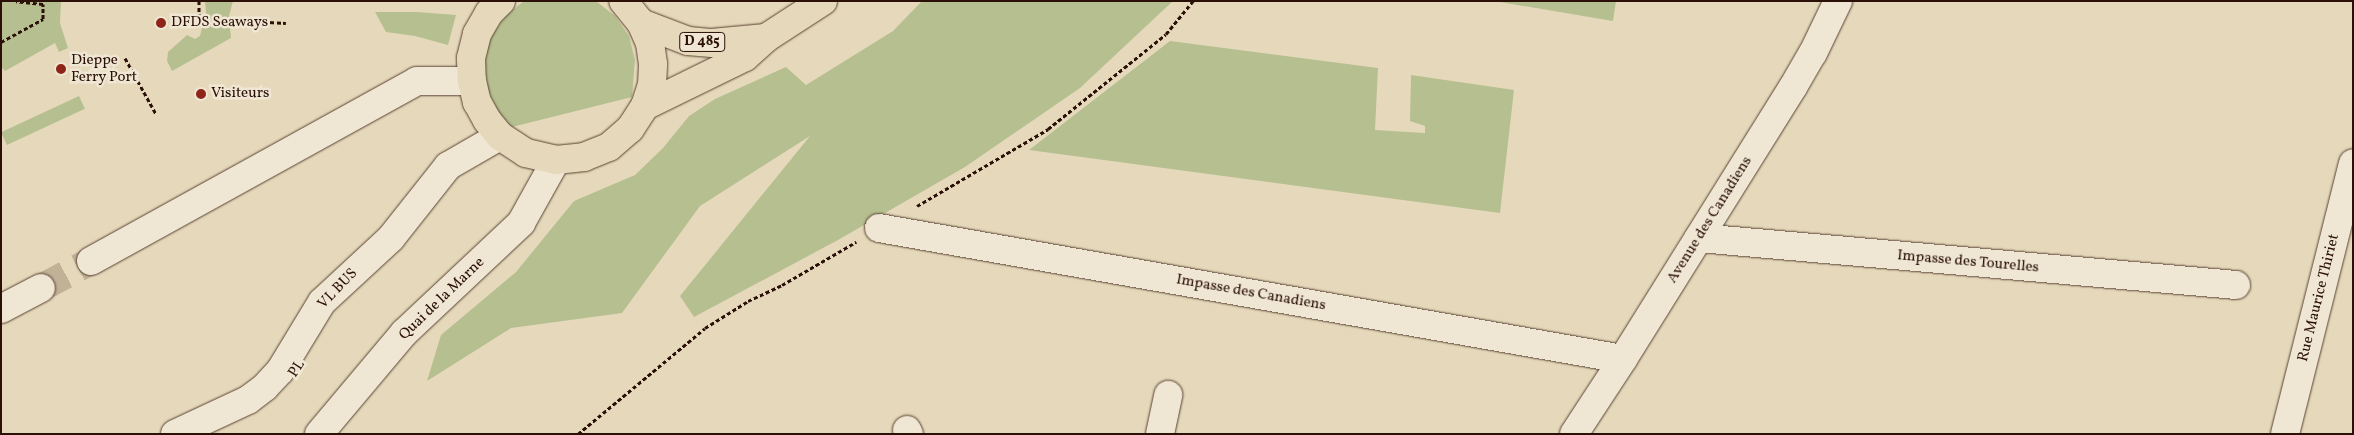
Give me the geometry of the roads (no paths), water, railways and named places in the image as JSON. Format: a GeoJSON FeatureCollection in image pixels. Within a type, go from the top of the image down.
{"type":"FeatureCollection","features":[{"type":"Feature","properties":{"kind":"main road"},"geometry":{"type":"LineString","coordinates":[[501,1],[489,14],[477,34],[472,58],[472,81],[477,102],[487,120],[500,136],[526,152],[556,160],[584,157],[609,146],[630,129],[645,106],[652,85],[653,64],[650,43],[641,23],[623,1]]}},
{"type":"Feature","properties":{"kind":"main road","name":"D 485"},"geometry":{"type":"LineString","coordinates":[[641,23],[688,41],[712,43],[766,38],[824,1]]}},
{"type":"Feature","properties":{"kind":"main road"},"geometry":{"type":"LineString","coordinates":[[645,106],[745,57],[766,38]]}},
{"type":"Feature","properties":{"kind":"street","name":"Avenue des Canadiens"},"geometry":{"type":"LineString","coordinates":[[1574,434],[1624,359],[1808,62],[1838,1]]}},
{"type":"Feature","properties":{"kind":"street"},"geometry":{"type":"LineString","coordinates":[[91,261],[417,81],[472,81]]}},
{"type":"Feature","properties":{"kind":"street","name":"VL BUS"},"geometry":{"type":"LineString","coordinates":[[174,434],[248,400],[265,387],[280,371],[322,302],[390,238],[448,166],[500,136]]}},
{"type":"Feature","properties":{"kind":"street","name":"Quai de la Marne"},"geometry":{"type":"LineString","coordinates":[[319,434],[404,333],[521,223],[556,160]]}},
{"type":"Feature","properties":{"kind":"street","name":"Rue Maurice Thiriet"},"geometry":{"type":"LineString","coordinates":[[2285,434],[2353,163]]}},
{"type":"Feature","properties":{"kind":"street","name":"Impasse des Canadiens"},"geometry":{"type":"LineString","coordinates":[[879,228],[1624,359]]}},
{"type":"Feature","properties":{"kind":"street","name":"Impasse des Tourelles"},"geometry":{"type":"LineString","coordinates":[[1699,238],[2236,285]]}},
{"type":"Feature","properties":{"kind":"street","name":"PL"},"geometry":{"type":"LineString","coordinates":[[208,434],[255,412],[281,392],[298,370],[354,272]]}},
{"type":"Feature","properties":{"kind":"street"},"geometry":{"type":"LineString","coordinates":[[1,309],[41,288]]}},
{"type":"Feature","properties":{"kind":"street"},"geometry":{"type":"LineString","coordinates":[[1160,434],[1168,394]]}},
{"type":"Feature","properties":{"kind":"tunnel"},"geometry":{"type":"LineString","coordinates":[[41,288],[91,261]]}},
{"type":"Feature","properties":{"kind":"place","name":"DFDS Seaways"},"geometry":{"type":"Point","coordinates":[161,23]}},
{"type":"Feature","properties":{"kind":"place","name":"Dieppe Ferry Port"},"geometry":{"type":"Point","coordinates":[61,69]}},
{"type":"Feature","properties":{"kind":"place","name":"Visiteurs"},"geometry":{"type":"Point","coordinates":[201,94]}}]}
